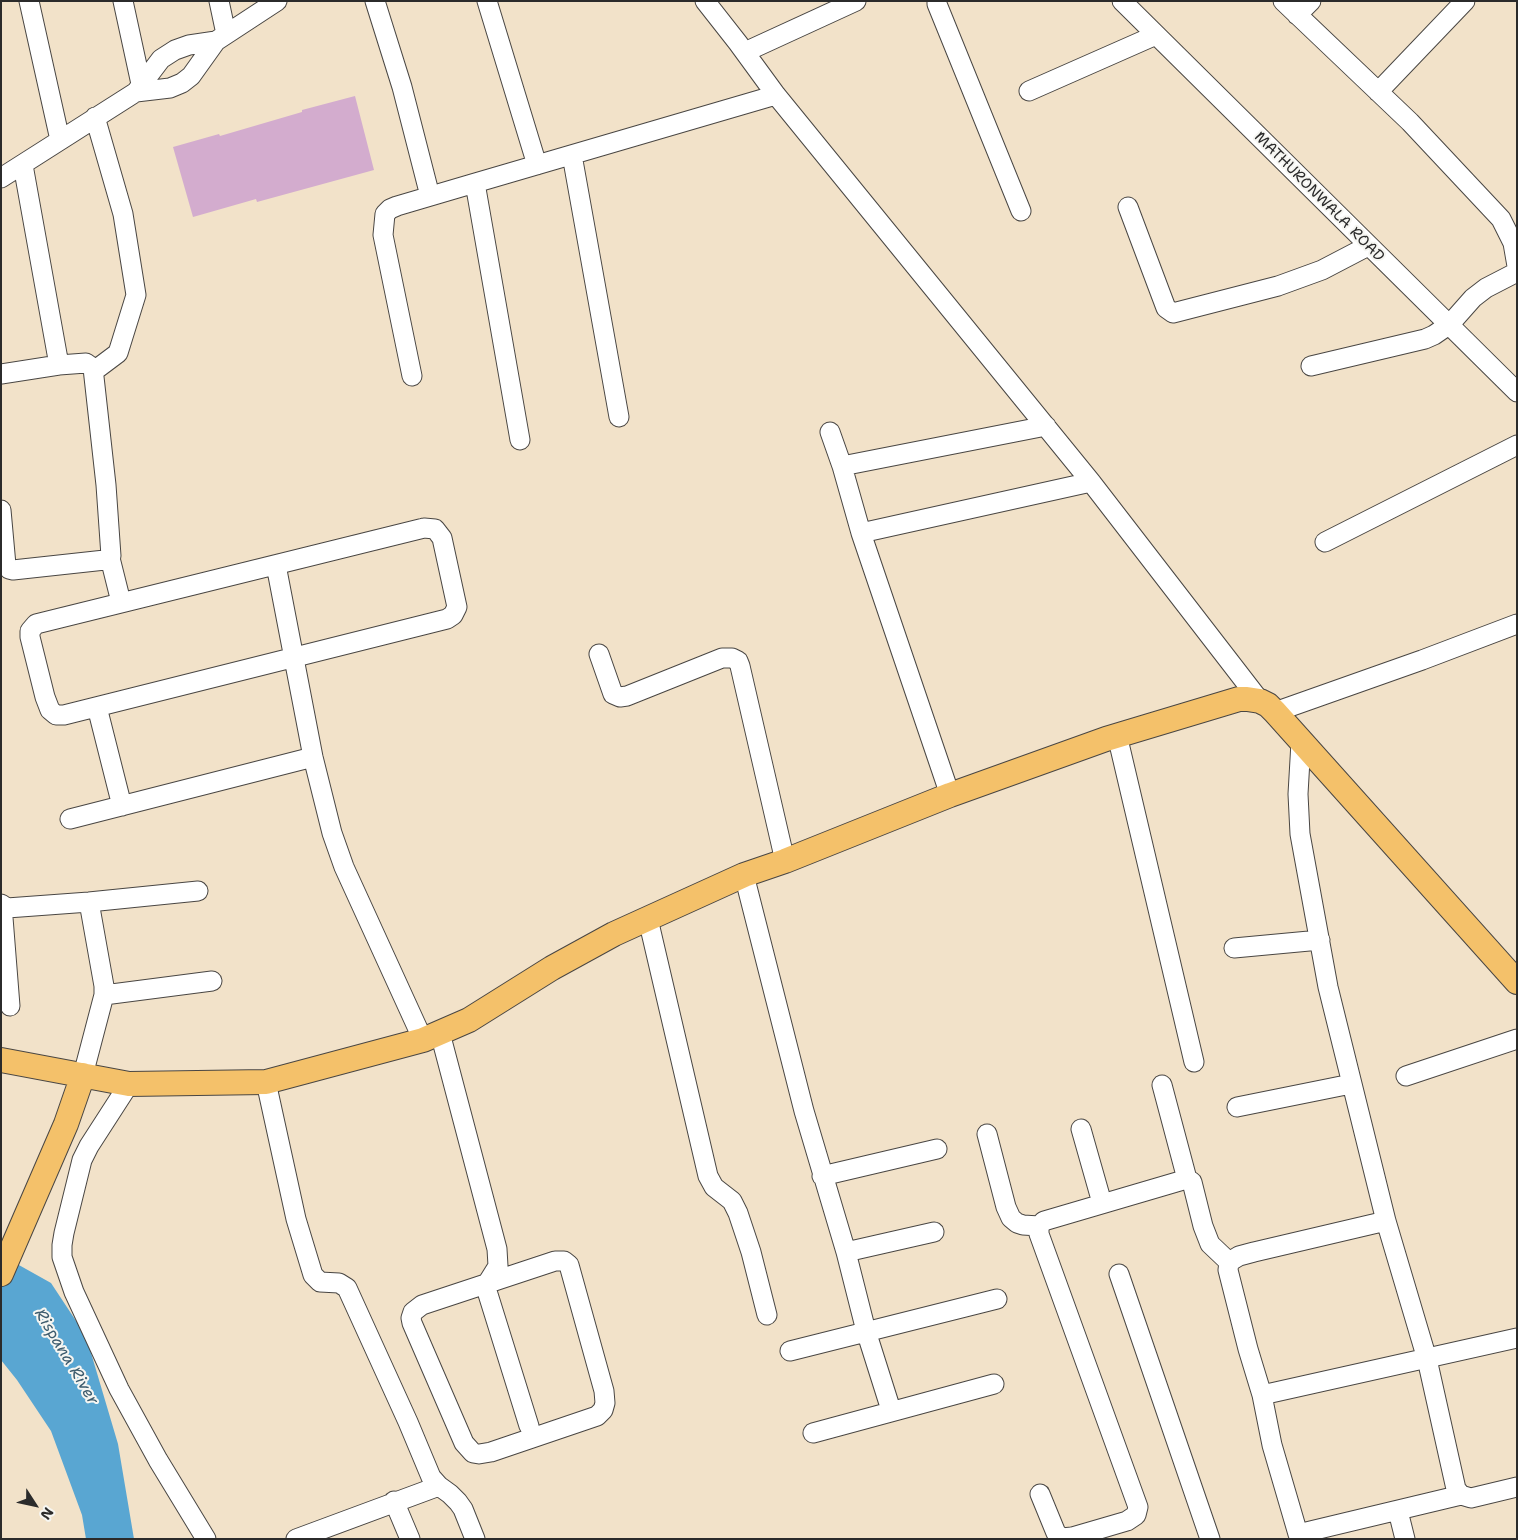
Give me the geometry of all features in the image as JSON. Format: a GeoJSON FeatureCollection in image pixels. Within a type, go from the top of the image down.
{"type":"FeatureCollection","features":[{"type":"Feature","properties":{"kind":"main road"},"geometry":{"type":"LineString","coordinates":[[1,1060],[129,1084],[266,1082],[431,1036],[485,1010],[552,968],[614,934],[744,875],[785,861],[950,795],[1117,736],[1239,699],[1248,699],[1268,707],[1302,742],[1517,982]]}},
{"type":"Feature","properties":{"kind":"main road"},"geometry":{"type":"LineString","coordinates":[[1,1274],[66,1124],[83,1075]]}},
{"type":"Feature","properties":{"kind":"street"},"geometry":{"type":"LineString","coordinates":[[29,1],[60,140]]}},
{"type":"Feature","properties":{"kind":"street"},"geometry":{"type":"LineString","coordinates":[[123,1],[138,88]]}},
{"type":"Feature","properties":{"kind":"street"},"geometry":{"type":"LineString","coordinates":[[219,1],[221,38]]}},
{"type":"Feature","properties":{"kind":"street"},"geometry":{"type":"LineString","coordinates":[[138,88],[170,88],[182,83],[191,76],[221,38],[277,1]]}},
{"type":"Feature","properties":{"kind":"street"},"geometry":{"type":"LineString","coordinates":[[376,1],[402,87],[430,196]]}},
{"type":"Feature","properties":{"kind":"street"},"geometry":{"type":"LineString","coordinates":[[487,1],[537,165]]}},
{"type":"Feature","properties":{"kind":"street"},"geometry":{"type":"LineString","coordinates":[[705,1],[776,95],[1046,426],[1268,707],[1422,660],[1517,624]]}},
{"type":"Feature","properties":{"kind":"street"},"geometry":{"type":"LineString","coordinates":[[745,52],[856,1]]}},
{"type":"Feature","properties":{"kind":"street"},"geometry":{"type":"LineString","coordinates":[[938,1],[937,4],[1021,211]]}},
{"type":"Feature","properties":{"kind":"street","name":"MATHURONWALA ROAD"},"geometry":{"type":"LineString","coordinates":[[1122,1],[1517,392]]}},
{"type":"Feature","properties":{"kind":"street"},"geometry":{"type":"LineString","coordinates":[[1283,1],[1410,122],[1501,219],[1513,243],[1517,266]]}},
{"type":"Feature","properties":{"kind":"street"},"geometry":{"type":"LineString","coordinates":[[1298,15],[1312,1]]}},
{"type":"Feature","properties":{"kind":"street"},"geometry":{"type":"LineString","coordinates":[[1378,92],[1465,1]]}},
{"type":"Feature","properties":{"kind":"street"},"geometry":{"type":"LineString","coordinates":[[1029,91],[1156,35]]}},
{"type":"Feature","properties":{"kind":"street"},"geometry":{"type":"LineString","coordinates":[[1,178],[138,88],[161,59],[174,50],[221,38]]}},
{"type":"Feature","properties":{"kind":"street"},"geometry":{"type":"LineString","coordinates":[[412,376],[384,235],[383,224],[385,214],[390,210],[475,182],[776,95]]}},
{"type":"Feature","properties":{"kind":"street"},"geometry":{"type":"LineString","coordinates":[[94,371],[118,354],[136,295],[123,214],[96,117]]}},
{"type":"Feature","properties":{"kind":"street"},"geometry":{"type":"LineString","coordinates":[[572,155],[619,417]]}},
{"type":"Feature","properties":{"kind":"street"},"geometry":{"type":"LineString","coordinates":[[22,164],[59,365]]}},
{"type":"Feature","properties":{"kind":"street"},"geometry":{"type":"LineString","coordinates":[[475,182],[520,440]]}},
{"type":"Feature","properties":{"kind":"street"},"geometry":{"type":"LineString","coordinates":[[1128,207],[1166,308],[1174,313],[1278,286],[1322,270],[1368,246]]}},
{"type":"Feature","properties":{"kind":"street"},"geometry":{"type":"LineString","coordinates":[[1311,366],[1425,339],[1450,324],[1473,298],[1486,288],[1517,272]]}},
{"type":"Feature","properties":{"kind":"street"},"geometry":{"type":"LineString","coordinates":[[1,374],[59,365],[88,364],[94,371],[112,553],[110,558],[121,602]]}},
{"type":"Feature","properties":{"kind":"street"},"geometry":{"type":"LineString","coordinates":[[842,466],[1046,426]]}},
{"type":"Feature","properties":{"kind":"street"},"geometry":{"type":"LineString","coordinates":[[830,432],[861,533],[950,795]]}},
{"type":"Feature","properties":{"kind":"street"},"geometry":{"type":"LineString","coordinates":[[1325,542],[1517,445]]}},
{"type":"Feature","properties":{"kind":"street"},"geometry":{"type":"LineString","coordinates":[[861,533],[1091,482]]}},
{"type":"Feature","properties":{"kind":"street"},"geometry":{"type":"LineString","coordinates":[[1,510],[6,565],[9,569],[110,558]]}},
{"type":"Feature","properties":{"kind":"street"},"geometry":{"type":"LineString","coordinates":[[424,528],[433,528],[437,530],[442,538],[457,607],[453,616],[448,619],[98,707],[56,715],[50,710],[45,697],[30,637],[32,627],[41,621],[121,602],[424,528]]}},
{"type":"Feature","properties":{"kind":"street"},"geometry":{"type":"LineString","coordinates":[[276,565],[313,756],[332,833],[344,867],[431,1036],[497,1249],[498,1266],[488,1282],[487,1291],[529,1426]]}},
{"type":"Feature","properties":{"kind":"street"},"geometry":{"type":"LineString","coordinates":[[599,654],[613,694],[620,697],[627,696],[722,658],[732,658],[738,661],[785,861]]}},
{"type":"Feature","properties":{"kind":"street"},"geometry":{"type":"LineString","coordinates":[[98,707],[122,806]]}},
{"type":"Feature","properties":{"kind":"street"},"geometry":{"type":"LineString","coordinates":[[1117,736],[1194,1062]]}},
{"type":"Feature","properties":{"kind":"street"},"geometry":{"type":"LineString","coordinates":[[1302,742],[1298,794],[1300,834],[1328,987],[1386,1221],[1427,1359],[1456,1489],[1461,1495]]}},
{"type":"Feature","properties":{"kind":"street"},"geometry":{"type":"LineString","coordinates":[[70,819],[313,756]]}},
{"type":"Feature","properties":{"kind":"street"},"geometry":{"type":"LineString","coordinates":[[744,875],[822,1176],[846,1252],[866,1331],[891,1410]]}},
{"type":"Feature","properties":{"kind":"street"},"geometry":{"type":"LineString","coordinates":[[2,905],[7,908],[198,891]]}},
{"type":"Feature","properties":{"kind":"street"},"geometry":{"type":"LineString","coordinates":[[83,1075],[104,995],[89,902]]}},
{"type":"Feature","properties":{"kind":"street"},"geometry":{"type":"LineString","coordinates":[[2,905],[10,1006]]}},
{"type":"Feature","properties":{"kind":"street"},"geometry":{"type":"LineString","coordinates":[[648,919],[708,1176],[714,1187],[732,1201],[736,1207],[751,1252],[767,1315]]}},
{"type":"Feature","properties":{"kind":"street"},"geometry":{"type":"LineString","coordinates":[[1234,948],[1320,940]]}},
{"type":"Feature","properties":{"kind":"street"},"geometry":{"type":"LineString","coordinates":[[104,995],[212,981]]}},
{"type":"Feature","properties":{"kind":"street"},"geometry":{"type":"LineString","coordinates":[[1406,1076],[1517,1039]]}},
{"type":"Feature","properties":{"kind":"street"},"geometry":{"type":"LineString","coordinates":[[266,1082],[296,1219],[313,1275],[320,1282],[338,1283],[346,1288],[408,1422],[431,1478],[454,1497],[463,1509],[475,1539]]}},
{"type":"Feature","properties":{"kind":"street"},"geometry":{"type":"LineString","coordinates":[[129,1084],[82,1160],[64,1234],[62,1257],[74,1292],[119,1389],[158,1460],[206,1539]]}},
{"type":"Feature","properties":{"kind":"street"},"geometry":{"type":"LineString","coordinates":[[1237,1107],[1351,1084]]}},
{"type":"Feature","properties":{"kind":"street"},"geometry":{"type":"LineString","coordinates":[[1162,1085],[1187,1179],[1192,1182],[1203,1226],[1210,1244],[1229,1262]]}},
{"type":"Feature","properties":{"kind":"street"},"geometry":{"type":"LineString","coordinates":[[1081,1129],[1102,1203]]}},
{"type":"Feature","properties":{"kind":"street"},"geometry":{"type":"LineString","coordinates":[[987,1134],[1006,1207],[1011,1218],[1016,1223],[1023,1225],[1039,1226]]}},
{"type":"Feature","properties":{"kind":"street"},"geometry":{"type":"LineString","coordinates":[[822,1176],[937,1149]]}},
{"type":"Feature","properties":{"kind":"street"},"geometry":{"type":"LineString","coordinates":[[1040,1494],[1056,1533],[1062,1538],[1072,1538],[1127,1521],[1136,1515],[1138,1507],[1039,1234],[1039,1226],[1044,1221],[1187,1179]]}},
{"type":"Feature","properties":{"kind":"street"},"geometry":{"type":"LineString","coordinates":[[1386,1221],[1254,1252],[1234,1258],[1229,1262],[1228,1270],[1262,1395],[1272,1444],[1298,1536],[1461,1495],[1471,1498],[1517,1487]]}},
{"type":"Feature","properties":{"kind":"street"},"geometry":{"type":"LineString","coordinates":[[846,1252],[934,1232]]}},
{"type":"Feature","properties":{"kind":"street"},"geometry":{"type":"LineString","coordinates":[[555,1261],[567,1263],[605,1398],[603,1410],[597,1416],[492,1452],[479,1454],[473,1453],[467,1448],[411,1318],[413,1312],[422,1305],[488,1282],[555,1261]]}},
{"type":"Feature","properties":{"kind":"street"},"geometry":{"type":"LineString","coordinates":[[1119,1274],[1210,1539]]}},
{"type":"Feature","properties":{"kind":"street"},"geometry":{"type":"LineString","coordinates":[[790,1351],[996,1299]]}},
{"type":"Feature","properties":{"kind":"street"},"geometry":{"type":"LineString","coordinates":[[1262,1395],[1517,1338]]}},
{"type":"Feature","properties":{"kind":"street"},"geometry":{"type":"LineString","coordinates":[[813,1433],[891,1410],[994,1384]]}},
{"type":"Feature","properties":{"kind":"street"},"geometry":{"type":"LineString","coordinates":[[304,1537],[394,1501],[439,1486]]}},
{"type":"Feature","properties":{"kind":"street"},"geometry":{"type":"LineString","coordinates":[[394,1501],[410,1539]]}},
{"type":"Feature","properties":{"kind":"street"},"geometry":{"type":"LineString","coordinates":[[1398,1511],[1405,1539]]}},
{"type":"Feature","properties":{"kind":"water","name":"Rispana River"},"geometry":{"type":"Polygon","coordinates":[[[1,1255],[51,1283],[86,1336],[118,1444],[134,1539],[86,1539],[82,1515],[51,1431],[17,1380],[1,1360],[1,1255]]]}},
{"type":"Feature","properties":{"kind":"building"},"geometry":{"type":"Polygon","coordinates":[[[355,96],[374,170],[257,202],[256,199],[193,217],[173,147],[219,134],[220,136],[302,112],[302,110],[355,96]]]}}]}
